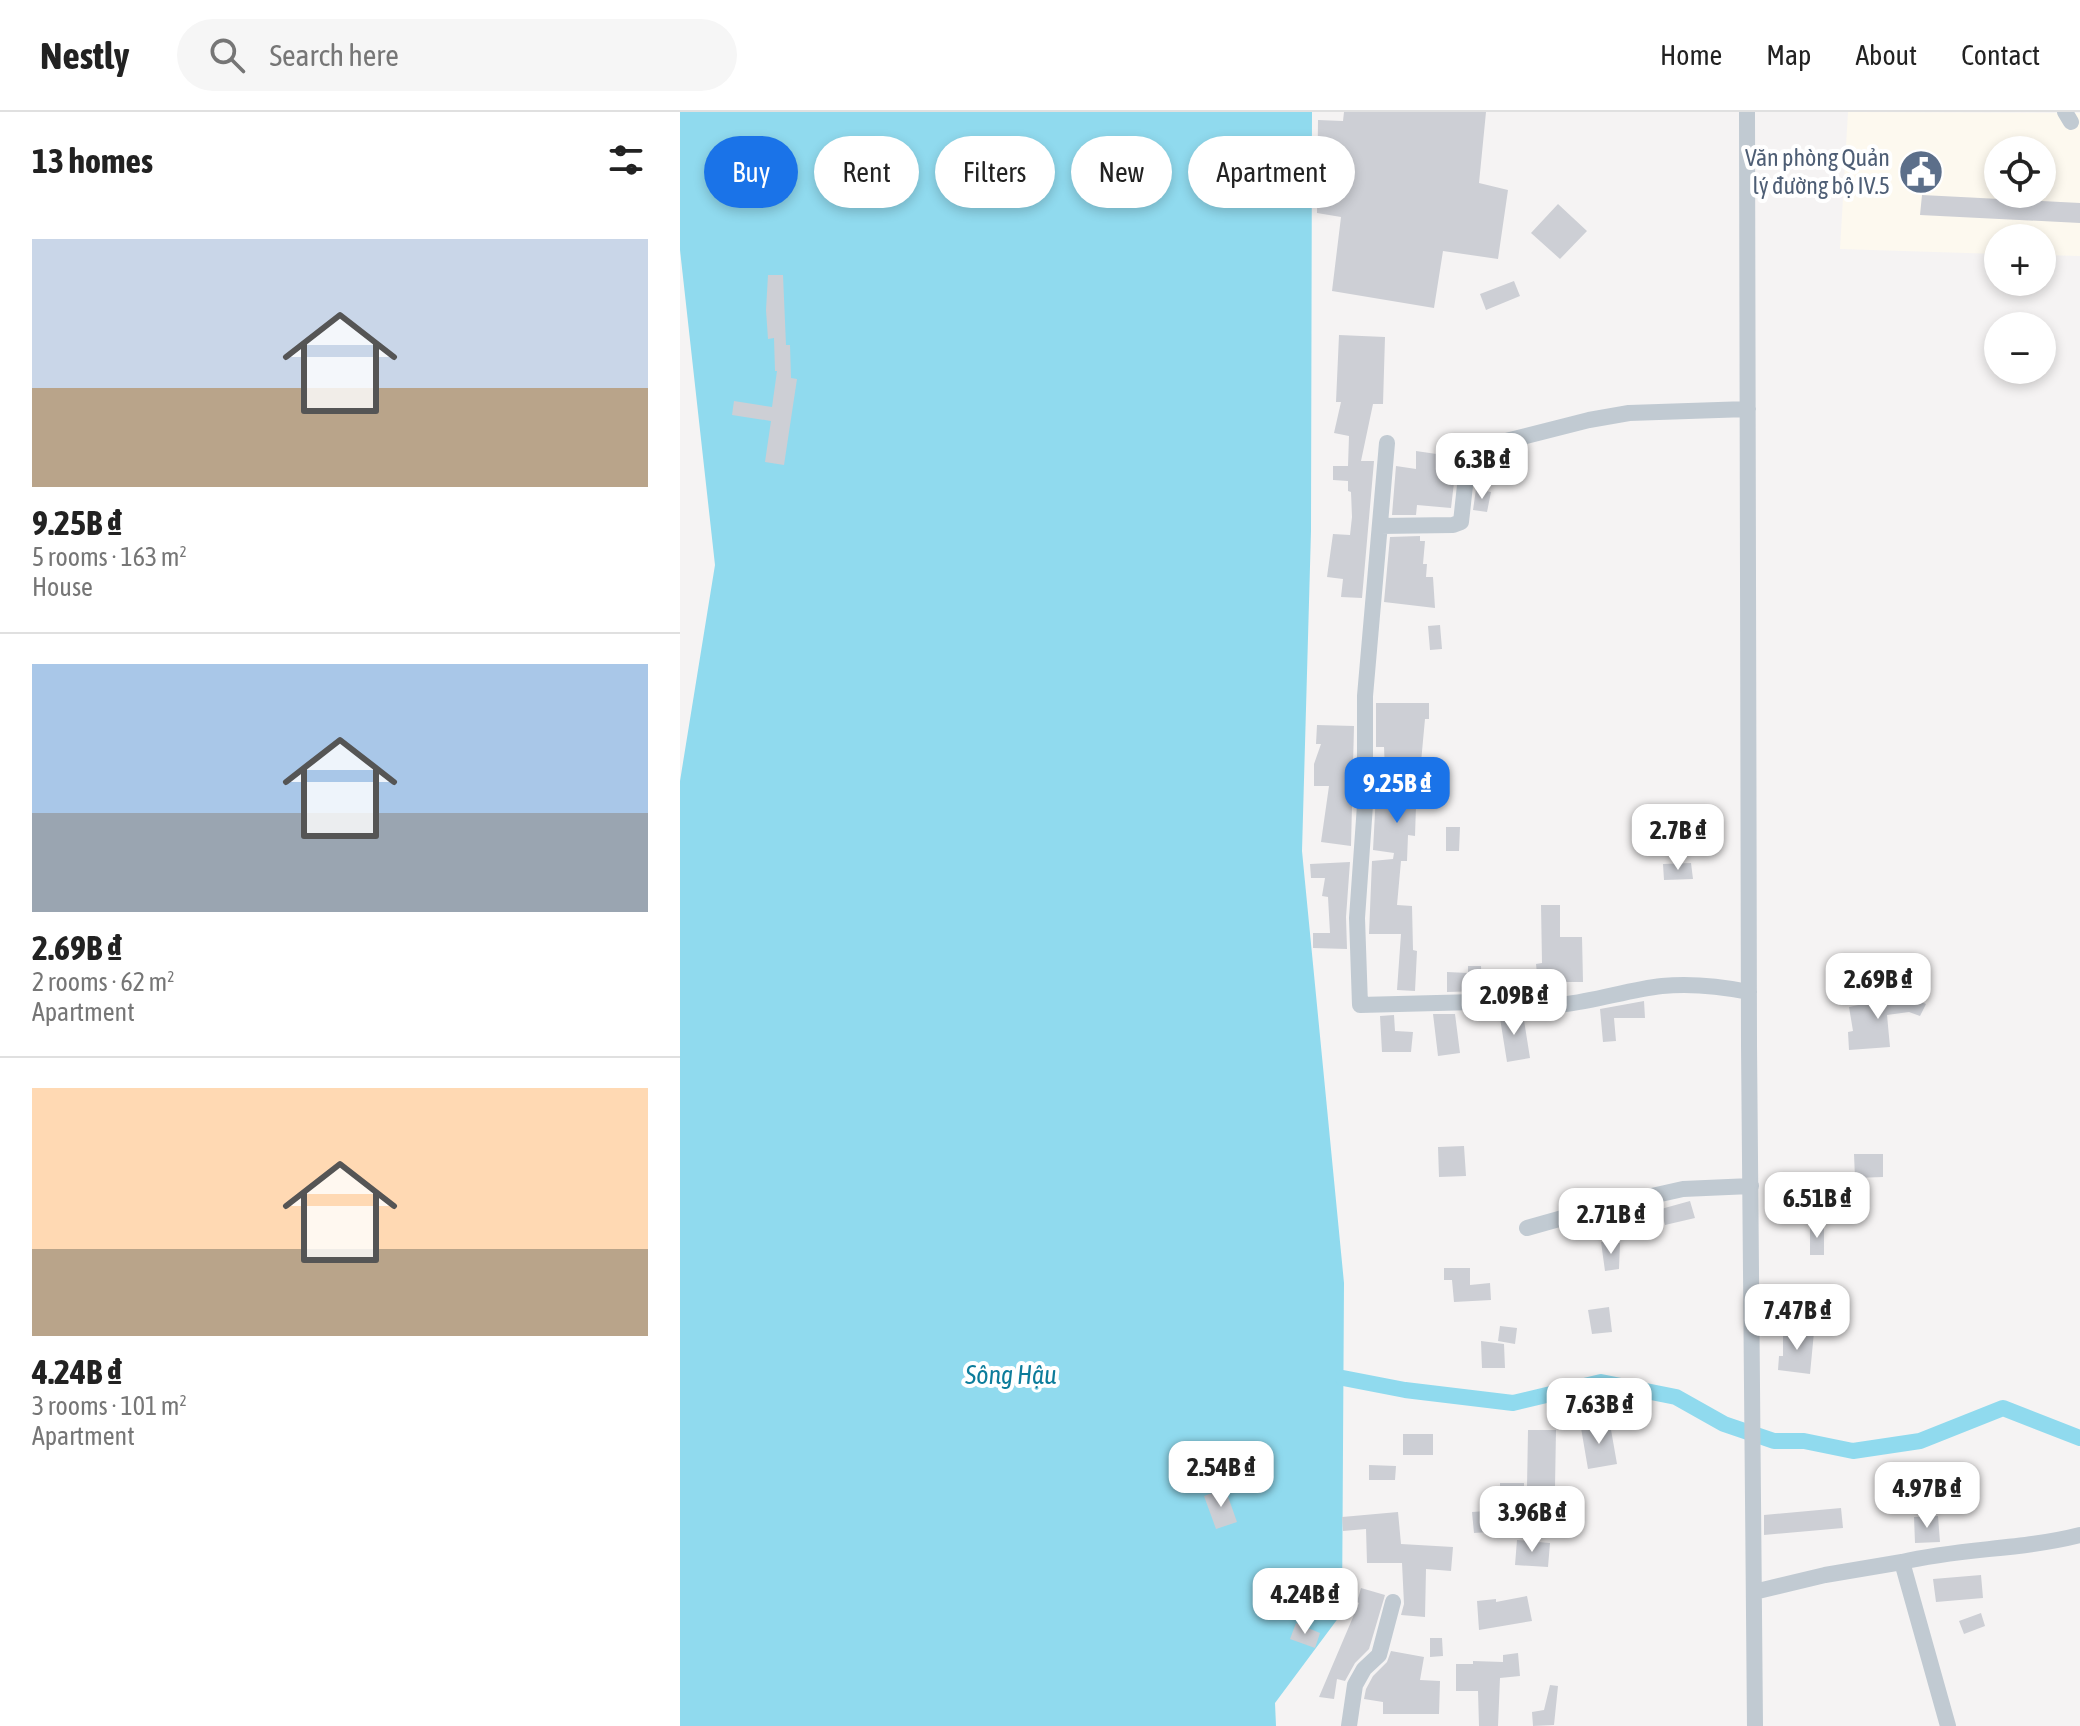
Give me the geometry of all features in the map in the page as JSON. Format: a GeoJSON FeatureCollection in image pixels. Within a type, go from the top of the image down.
{"type":"FeatureCollection","features":[{"type":"Feature","properties":{"kind":"street"},"geometry":{"type":"LineString","coordinates":[[1747,112],[1755,1726]]}},
{"type":"Feature","properties":{"kind":"street"},"geometry":{"type":"LineString","coordinates":[[1380,526],[1459,523],[1463,517],[1468,455],[1478,448],[1629,413],[1748,409]]}},
{"type":"Feature","properties":{"kind":"street"},"geometry":{"type":"LineString","coordinates":[[1387,443],[1365,696],[1365,805],[1357,918],[1360,1005],[1514,1001],[1532,1006],[1661,986],[1708,984],[1749,992]]}},
{"type":"Feature","properties":{"kind":"street"},"geometry":{"type":"LineString","coordinates":[[1527,1228],[1683,1189],[1751,1186]]}},
{"type":"Feature","properties":{"kind":"street"},"geometry":{"type":"LineString","coordinates":[[1754,1592],[1934,1554],[2041,1544],[2080,1535]]}},
{"type":"Feature","properties":{"kind":"street"},"geometry":{"type":"LineString","coordinates":[[1902,1562],[1948,1726]]}},
{"type":"Feature","properties":{"kind":"street"},"geometry":{"type":"LineString","coordinates":[[1349,1726],[1355,1685],[1364,1669],[1379,1655],[1393,1602]]}},
{"type":"Feature","properties":{"kind":"shaded area","name":"Văn phòng Quản lý đường bộ IV.5"},"geometry":{"type":"Polygon","coordinates":[[[1848,112],[2080,113],[2080,256],[2056,255],[2056,224],[1984,224],[1984,254],[1840,249],[1848,112]]]}},
{"type":"Feature","properties":{"kind":"water","name":"Sông Hậu"},"geometry":{"type":"Polygon","coordinates":[[[680,112],[1312,112],[1312,136],[1188,136],[1188,208],[1312,208],[1311,531],[1302,851],[1344,1283],[1342,1613],[1275,1703],[1276,1726],[680,1726],[680,781],[715,565],[680,250],[680,112]]]}},
{"type":"Feature","properties":{"kind":"building"},"geometry":{"type":"Polygon","coordinates":[[[1344,112],[1486,112],[1479,183],[1508,190],[1498,259],[1443,251],[1434,308],[1332,291],[1341,217],[1317,213],[1317,208],[1355,208],[1355,136],[1318,136],[1318,120],[1343,121],[1344,112]]]}},
{"type":"Feature","properties":{"kind":"building"},"geometry":{"type":"Polygon","coordinates":[[[1922,195],[1984,198],[1984,208],[2056,208],[2056,202],[2080,203],[2080,223],[1920,215],[1922,195]]]}},
{"type":"Feature","properties":{"kind":"building"},"geometry":{"type":"Polygon","coordinates":[[[1558,204],[1587,231],[1560,259],[1531,233],[1558,204]]]}},
{"type":"Feature","properties":{"kind":"building"},"geometry":{"type":"Polygon","coordinates":[[[768,275],[783,275],[786,345],[790,345],[791,378],[797,379],[784,465],[765,462],[771,421],[732,415],[734,401],[772,407],[777,371],[774,338],[768,339],[768,275]]]}},
{"type":"Feature","properties":{"kind":"building"},"geometry":{"type":"Polygon","coordinates":[[[1514,281],[1520,296],[1486,310],[1480,294],[1514,281]]]}},
{"type":"Feature","properties":{"kind":"building"},"geometry":{"type":"Polygon","coordinates":[[[1339,335],[1385,337],[1383,404],[1373,404],[1361,461],[1374,461],[1362,598],[1341,597],[1343,579],[1327,577],[1333,534],[1350,535],[1352,517],[1348,481],[1333,480],[1333,466],[1348,466],[1349,436],[1334,433],[1341,402],[1336,402],[1339,335]]]}},
{"type":"Feature","properties":{"kind":"building"},"geometry":{"type":"Polygon","coordinates":[[[1416,451],[1457,457],[1451,508],[1417,505],[1416,515],[1392,515],[1396,466],[1416,469],[1416,451]]]}},
{"type":"Feature","properties":{"kind":"building"},"geometry":{"type":"Polygon","coordinates":[[[1476,489],[1491,492],[1487,512],[1473,510],[1476,489]]]}},
{"type":"Feature","properties":{"kind":"building"},"geometry":{"type":"Polygon","coordinates":[[[1420,536],[1420,541],[1425,541],[1423,564],[1427,564],[1426,577],[1433,577],[1435,608],[1384,602],[1390,537],[1420,536]]]}},
{"type":"Feature","properties":{"kind":"building"},"geometry":{"type":"Polygon","coordinates":[[[1440,625],[1442,649],[1430,650],[1428,626],[1440,625]]]}},
{"type":"Feature","properties":{"kind":"building"},"geometry":{"type":"Polygon","coordinates":[[[1376,703],[1429,703],[1420,773],[1417,775],[1415,836],[1408,835],[1407,861],[1401,861],[1397,905],[1412,906],[1413,950],[1417,951],[1415,991],[1397,990],[1401,934],[1369,934],[1372,861],[1393,859],[1394,853],[1373,850],[1376,794],[1386,794],[1384,747],[1376,747],[1376,703]]]}},
{"type":"Feature","properties":{"kind":"building"},"geometry":{"type":"Polygon","coordinates":[[[1317,725],[1354,726],[1351,846],[1321,842],[1329,786],[1314,786],[1314,764],[1321,744],[1316,744],[1317,725]]]}},
{"type":"Feature","properties":{"kind":"building"},"geometry":{"type":"Polygon","coordinates":[[[1446,827],[1460,827],[1459,851],[1446,851],[1446,827]]]}},
{"type":"Feature","properties":{"kind":"building"},"geometry":{"type":"Polygon","coordinates":[[[1350,862],[1347,949],[1313,948],[1313,933],[1330,933],[1328,897],[1322,896],[1325,878],[1311,878],[1310,864],[1350,862]]]}},
{"type":"Feature","properties":{"kind":"building"},"geometry":{"type":"Polygon","coordinates":[[[1691,863],[1693,879],[1664,880],[1663,864],[1691,863]]]}},
{"type":"Feature","properties":{"kind":"building"},"geometry":{"type":"Polygon","coordinates":[[[1541,905],[1560,905],[1560,937],[1582,937],[1583,982],[1561,982],[1562,993],[1539,994],[1536,964],[1542,963],[1541,905]]]}},
{"type":"Feature","properties":{"kind":"building"},"geometry":{"type":"Polygon","coordinates":[[[1468,966],[1481,966],[1482,991],[1447,992],[1447,972],[1468,973],[1468,966]]]}},
{"type":"Feature","properties":{"kind":"building"},"geometry":{"type":"Polygon","coordinates":[[[1906,995],[1926,1004],[1920,1016],[1909,1012],[1887,1015],[1890,1047],[1849,1050],[1848,1032],[1853,1031],[1849,1007],[1906,995]]]}},
{"type":"Feature","properties":{"kind":"building"},"geometry":{"type":"Polygon","coordinates":[[[1644,1001],[1645,1018],[1614,1018],[1616,1041],[1603,1042],[1600,1009],[1644,1001]]]}},
{"type":"Feature","properties":{"kind":"building"},"geometry":{"type":"Polygon","coordinates":[[[1499,1012],[1523,1014],[1530,1058],[1507,1062],[1499,1012]]]}},
{"type":"Feature","properties":{"kind":"building"},"geometry":{"type":"Polygon","coordinates":[[[1433,1014],[1455,1014],[1460,1053],[1438,1056],[1433,1014]]]}},
{"type":"Feature","properties":{"kind":"building"},"geometry":{"type":"Polygon","coordinates":[[[1394,1015],[1395,1031],[1413,1032],[1411,1052],[1382,1052],[1380,1016],[1394,1015]]]}},
{"type":"Feature","properties":{"kind":"building"},"geometry":{"type":"Polygon","coordinates":[[[1464,1146],[1466,1176],[1439,1177],[1438,1147],[1464,1146]]]}},
{"type":"Feature","properties":{"kind":"building"},"geometry":{"type":"Polygon","coordinates":[[[1854,1154],[1883,1154],[1883,1177],[1855,1178],[1854,1154]]]}},
{"type":"Feature","properties":{"kind":"building"},"geometry":{"type":"Polygon","coordinates":[[[1690,1201],[1695,1218],[1665,1225],[1661,1209],[1690,1201]]]}},
{"type":"Feature","properties":{"kind":"building"},"geometry":{"type":"Polygon","coordinates":[[[1824,1225],[1824,1255],[1810,1255],[1810,1226],[1824,1225]]]}},
{"type":"Feature","properties":{"kind":"building"},"geometry":{"type":"Polygon","coordinates":[[[1601,1242],[1620,1243],[1619,1269],[1605,1271],[1601,1242]]]}},
{"type":"Feature","properties":{"kind":"building"},"geometry":{"type":"Polygon","coordinates":[[[1444,1268],[1470,1268],[1470,1285],[1490,1283],[1491,1300],[1454,1302],[1452,1280],[1444,1280],[1444,1268]]]}},
{"type":"Feature","properties":{"kind":"building"},"geometry":{"type":"Polygon","coordinates":[[[1609,1307],[1612,1332],[1592,1334],[1588,1310],[1609,1307]]]}},
{"type":"Feature","properties":{"kind":"building"},"geometry":{"type":"Polygon","coordinates":[[[1500,1326],[1517,1328],[1515,1344],[1498,1341],[1500,1326]]]}},
{"type":"Feature","properties":{"kind":"building"},"geometry":{"type":"Polygon","coordinates":[[[1783,1330],[1814,1332],[1810,1374],[1778,1370],[1779,1356],[1783,1356],[1783,1330]]]}},
{"type":"Feature","properties":{"kind":"building"},"geometry":{"type":"Polygon","coordinates":[[[1481,1341],[1504,1344],[1505,1368],[1482,1368],[1481,1341]]]}},
{"type":"Feature","properties":{"kind":"building"},"geometry":{"type":"Polygon","coordinates":[[[1610,1424],[1617,1464],[1588,1469],[1581,1428],[1610,1424]]]}},
{"type":"Feature","properties":{"kind":"building"},"geometry":{"type":"Polygon","coordinates":[[[1528,1430],[1556,1430],[1555,1487],[1527,1487],[1528,1430]]]}},
{"type":"Feature","properties":{"kind":"building"},"geometry":{"type":"Polygon","coordinates":[[[1403,1434],[1433,1434],[1433,1455],[1403,1455],[1403,1434]]]}},
{"type":"Feature","properties":{"kind":"building"},"geometry":{"type":"Polygon","coordinates":[[[1369,1465],[1396,1466],[1395,1480],[1369,1480],[1369,1465]]]}},
{"type":"Feature","properties":{"kind":"building"},"geometry":{"type":"Polygon","coordinates":[[[1500,1483],[1524,1483],[1524,1496],[1500,1496],[1500,1483]]]}},
{"type":"Feature","properties":{"kind":"building"},"geometry":{"type":"Polygon","coordinates":[[[1225,1488],[1237,1522],[1216,1529],[1204,1496],[1225,1488]]]}},
{"type":"Feature","properties":{"kind":"building"},"geometry":{"type":"Polygon","coordinates":[[[1841,1508],[1843,1528],[1764,1535],[1764,1515],[1841,1508]]]}},
{"type":"Feature","properties":{"kind":"building"},"geometry":{"type":"Polygon","coordinates":[[[1501,1510],[1502,1531],[1474,1533],[1472,1512],[1501,1510]]]}},
{"type":"Feature","properties":{"kind":"building"},"geometry":{"type":"Polygon","coordinates":[[[1398,1512],[1401,1544],[1453,1547],[1451,1571],[1426,1569],[1425,1617],[1401,1615],[1404,1604],[1402,1563],[1367,1563],[1366,1529],[1343,1531],[1342,1517],[1398,1512]]]}},
{"type":"Feature","properties":{"kind":"building"},"geometry":{"type":"Polygon","coordinates":[[[1938,1516],[1940,1542],[1915,1543],[1914,1517],[1938,1516]]]}},
{"type":"Feature","properties":{"kind":"building"},"geometry":{"type":"Polygon","coordinates":[[[1517,1540],[1550,1543],[1548,1567],[1515,1565],[1517,1540]]]}},
{"type":"Feature","properties":{"kind":"building"},"geometry":{"type":"Polygon","coordinates":[[[1981,1575],[1983,1598],[1936,1602],[1933,1579],[1981,1575]]]}},
{"type":"Feature","properties":{"kind":"building"},"geometry":{"type":"Polygon","coordinates":[[[1361,1588],[1385,1595],[1369,1649],[1355,1663],[1345,1681],[1337,1679],[1334,1699],[1319,1697],[1359,1603],[1361,1588]]]}},
{"type":"Feature","properties":{"kind":"building"},"geometry":{"type":"Polygon","coordinates":[[[1527,1596],[1532,1621],[1479,1630],[1477,1601],[1496,1599],[1496,1602],[1527,1596]]]}},
{"type":"Feature","properties":{"kind":"building"},"geometry":{"type":"Polygon","coordinates":[[[1981,1613],[1985,1626],[1964,1634],[1959,1621],[1981,1613]]]}},
{"type":"Feature","properties":{"kind":"building"},"geometry":{"type":"Polygon","coordinates":[[[1296,1623],[1320,1633],[1315,1648],[1290,1639],[1296,1623]]]}},
{"type":"Feature","properties":{"kind":"building"},"geometry":{"type":"Polygon","coordinates":[[[1430,1638],[1442,1638],[1443,1656],[1430,1657],[1430,1638]]]}},
{"type":"Feature","properties":{"kind":"building"},"geometry":{"type":"Polygon","coordinates":[[[1391,1651],[1424,1657],[1420,1680],[1440,1681],[1439,1714],[1383,1714],[1383,1702],[1364,1699],[1373,1676],[1387,1662],[1391,1651]]]}},
{"type":"Feature","properties":{"kind":"building"},"geometry":{"type":"Polygon","coordinates":[[[1518,1653],[1520,1676],[1500,1678],[1498,1726],[1479,1726],[1478,1691],[1456,1691],[1456,1664],[1503,1662],[1503,1655],[1518,1653]]]}},
{"type":"Feature","properties":{"kind":"building"},"geometry":{"type":"Polygon","coordinates":[[[1550,1685],[1558,1686],[1554,1725],[1533,1726],[1532,1712],[1544,1710],[1550,1685]]]}},
{"type":"Feature","properties":{"kind":"waterway"},"geometry":{"type":"LineString","coordinates":[[1343,1378],[1405,1390],[1513,1403],[1601,1382],[1676,1397],[1724,1424],[1774,1441],[1804,1441],[1853,1451],[1920,1441],[2003,1408],[2080,1438]]}},
{"type":"Feature","properties":{"kind":"place","name":"Văn phòng Quản lý đường bộ IV.5"},"geometry":{"type":"Point","coordinates":[1921,172]}}]}
